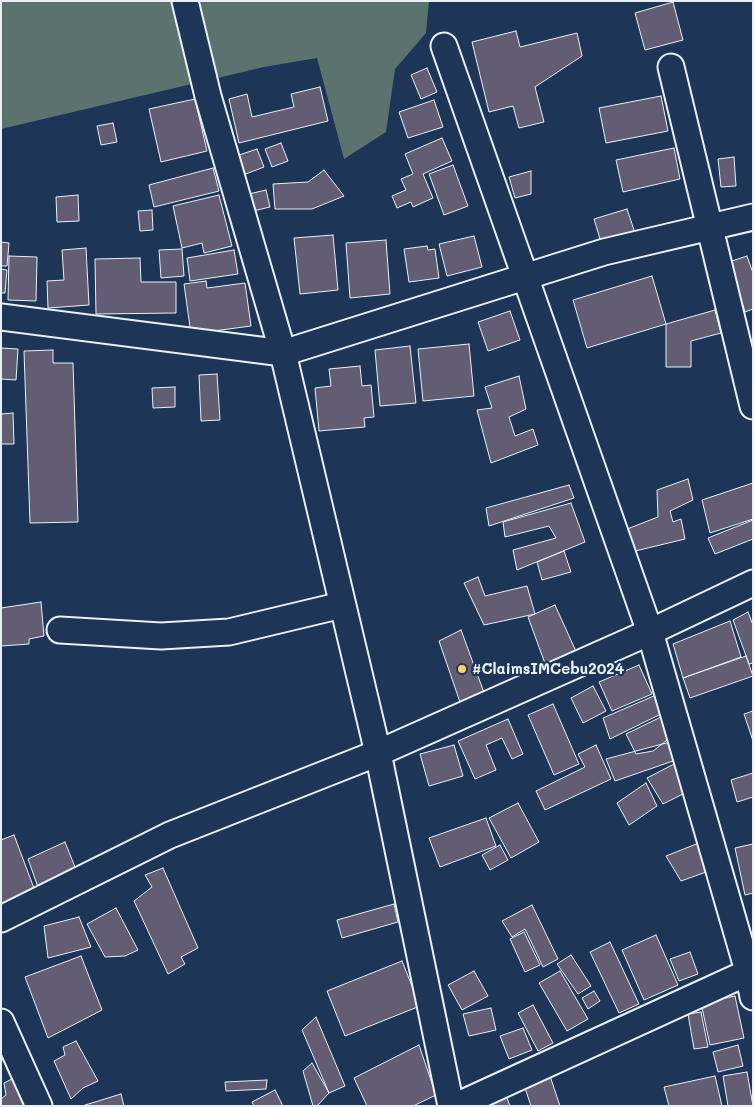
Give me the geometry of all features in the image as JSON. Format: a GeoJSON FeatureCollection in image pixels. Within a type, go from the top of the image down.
{"type":"FeatureCollection","features":[{"type":"Feature","properties":{"kind":"street"},"geometry":{"type":"LineString","coordinates":[[185,1],[208,96],[282,353],[378,753],[451,1106]]}},
{"type":"Feature","properties":{"kind":"street"},"geometry":{"type":"LineString","coordinates":[[444,46],[650,632],[751,970],[753,997]]}},
{"type":"Feature","properties":{"kind":"street"},"geometry":{"type":"LineString","coordinates":[[671,67],[753,406]]}},
{"type":"Feature","properties":{"kind":"street"},"geometry":{"type":"LineString","coordinates":[[1,317],[282,353],[604,252],[753,216]]}},
{"type":"Feature","properties":{"kind":"street"},"geometry":{"type":"LineString","coordinates":[[1,919],[170,835],[378,753],[650,632],[753,583]]}},
{"type":"Feature","properties":{"kind":"street"},"geometry":{"type":"LineString","coordinates":[[60,630],[161,636],[230,632],[342,605]]}},
{"type":"Feature","properties":{"kind":"street"},"geometry":{"type":"LineString","coordinates":[[456,1106],[751,970]]}},
{"type":"Feature","properties":{"kind":"street"},"geometry":{"type":"LineString","coordinates":[[1,1022],[39,1106]]}},
{"type":"Feature","properties":{"kind":"green space"},"geometry":{"type":"Polygon","coordinates":[[[1,1],[429,1],[426,33],[395,69],[386,132],[344,159],[317,58],[264,67],[1,129],[1,1]]]}},
{"type":"Feature","properties":{"kind":"building"},"geometry":{"type":"Polygon","coordinates":[[[673,2],[683,40],[645,50],[635,13],[673,2]]]}},
{"type":"Feature","properties":{"kind":"building"},"geometry":{"type":"Polygon","coordinates":[[[516,31],[520,47],[577,33],[582,56],[535,87],[544,122],[519,128],[513,106],[489,112],[472,42],[516,31]]]}},
{"type":"Feature","properties":{"kind":"building"},"geometry":{"type":"Polygon","coordinates":[[[427,68],[437,92],[421,99],[411,75],[427,68]]]}},
{"type":"Feature","properties":{"kind":"building"},"geometry":{"type":"Polygon","coordinates":[[[320,87],[328,121],[239,143],[229,99],[247,94],[252,117],[294,107],[291,94],[320,87]]]}},
{"type":"Feature","properties":{"kind":"building"},"geometry":{"type":"Polygon","coordinates":[[[661,96],[668,131],[606,143],[599,108],[661,96]]]}},
{"type":"Feature","properties":{"kind":"building"},"geometry":{"type":"Polygon","coordinates":[[[195,99],[207,151],[161,162],[149,109],[195,99]]]}},
{"type":"Feature","properties":{"kind":"building"},"geometry":{"type":"Polygon","coordinates":[[[434,100],[443,127],[408,138],[399,112],[434,100]]]}},
{"type":"Feature","properties":{"kind":"building"},"geometry":{"type":"Polygon","coordinates":[[[113,123],[117,142],[101,145],[97,126],[113,123]]]}},
{"type":"Feature","properties":{"kind":"building"},"geometry":{"type":"Polygon","coordinates":[[[442,138],[452,161],[423,174],[433,198],[413,207],[411,202],[397,208],[392,196],[406,190],[401,179],[413,174],[405,154],[442,138]]]}},
{"type":"Feature","properties":{"kind":"building"},"geometry":{"type":"Polygon","coordinates":[[[281,143],[288,161],[272,167],[265,149],[281,143]]]}},
{"type":"Feature","properties":{"kind":"building"},"geometry":{"type":"Polygon","coordinates":[[[674,148],[680,179],[623,192],[616,160],[674,148]]]}},
{"type":"Feature","properties":{"kind":"building"},"geometry":{"type":"Polygon","coordinates":[[[257,149],[264,167],[243,175],[236,156],[257,149]]]}},
{"type":"Feature","properties":{"kind":"building"},"geometry":{"type":"Polygon","coordinates":[[[734,157],[736,186],[721,187],[718,159],[734,157]]]}},
{"type":"Feature","properties":{"kind":"building"},"geometry":{"type":"Polygon","coordinates":[[[453,165],[468,206],[444,215],[429,174],[453,165]]]}},
{"type":"Feature","properties":{"kind":"building"},"geometry":{"type":"Polygon","coordinates":[[[213,168],[219,191],[154,207],[149,185],[213,168]]]}},
{"type":"Feature","properties":{"kind":"building"},"geometry":{"type":"Polygon","coordinates":[[[324,170],[344,196],[312,209],[275,209],[273,184],[308,182],[324,170]]]}},
{"type":"Feature","properties":{"kind":"building"},"geometry":{"type":"Polygon","coordinates":[[[531,171],[531,194],[515,198],[509,177],[531,171]]]}},
{"type":"Feature","properties":{"kind":"building"},"geometry":{"type":"Polygon","coordinates":[[[266,190],[270,207],[253,211],[249,194],[266,190]]]}},
{"type":"Feature","properties":{"kind":"building"},"geometry":{"type":"Polygon","coordinates":[[[78,195],[79,221],[57,222],[56,197],[78,195]]]}},
{"type":"Feature","properties":{"kind":"building"},"geometry":{"type":"Polygon","coordinates":[[[219,195],[232,246],[204,253],[202,243],[182,248],[173,206],[219,195]]]}},
{"type":"Feature","properties":{"kind":"building"},"geometry":{"type":"Polygon","coordinates":[[[627,209],[638,242],[604,252],[594,219],[627,209]]]}},
{"type":"Feature","properties":{"kind":"building"},"geometry":{"type":"Polygon","coordinates":[[[152,210],[153,230],[140,231],[138,211],[152,210]]]}},
{"type":"Feature","properties":{"kind":"building"},"geometry":{"type":"Polygon","coordinates":[[[333,235],[338,290],[300,294],[294,238],[333,235]]]}},
{"type":"Feature","properties":{"kind":"building"},"geometry":{"type":"Polygon","coordinates":[[[474,236],[482,267],[447,276],[439,244],[474,236]]]}},
{"type":"Feature","properties":{"kind":"building"},"geometry":{"type":"Polygon","coordinates":[[[386,240],[390,294],[350,298],[346,243],[386,240]]]}},
{"type":"Feature","properties":{"kind":"building"},"geometry":{"type":"Polygon","coordinates":[[[1,242],[9,243],[7,266],[1,266],[1,242]]]}},
{"type":"Feature","properties":{"kind":"building"},"geometry":{"type":"Polygon","coordinates":[[[427,246],[428,250],[435,249],[439,278],[409,282],[404,249],[427,246]]]}},
{"type":"Feature","properties":{"kind":"building"},"geometry":{"type":"Polygon","coordinates":[[[86,248],[89,305],[48,308],[47,281],[64,280],[62,250],[86,248]]]}},
{"type":"Feature","properties":{"kind":"building"},"geometry":{"type":"Polygon","coordinates":[[[182,249],[184,276],[161,278],[159,250],[182,249]]]}},
{"type":"Feature","properties":{"kind":"building"},"geometry":{"type":"Polygon","coordinates":[[[234,250],[238,274],[190,281],[187,258],[234,250]]]}},
{"type":"Feature","properties":{"kind":"building"},"geometry":{"type":"Polygon","coordinates":[[[9,256],[37,257],[36,301],[8,300],[9,256]]]}},
{"type":"Feature","properties":{"kind":"building"},"geometry":{"type":"Polygon","coordinates":[[[747,256],[753,273],[753,309],[745,312],[729,262],[747,256]]]}},
{"type":"Feature","properties":{"kind":"building"},"geometry":{"type":"Polygon","coordinates":[[[140,258],[141,282],[176,282],[176,313],[96,314],[95,259],[140,258]]]}},
{"type":"Feature","properties":{"kind":"building"},"geometry":{"type":"Polygon","coordinates":[[[1,269],[7,270],[5,293],[1,293],[1,269]]]}},
{"type":"Feature","properties":{"kind":"building"},"geometry":{"type":"Polygon","coordinates":[[[652,276],[666,324],[587,348],[573,300],[652,276]]]}},
{"type":"Feature","properties":{"kind":"building"},"geometry":{"type":"Polygon","coordinates":[[[206,281],[207,288],[245,283],[251,326],[191,334],[184,284],[206,281]]]}},
{"type":"Feature","properties":{"kind":"building"},"geometry":{"type":"Polygon","coordinates":[[[715,310],[721,333],[691,341],[691,367],[666,367],[666,324],[715,310]]]}},
{"type":"Feature","properties":{"kind":"building"},"geometry":{"type":"Polygon","coordinates":[[[510,311],[520,340],[488,351],[478,322],[510,311]]]}},
{"type":"Feature","properties":{"kind":"building"},"geometry":{"type":"Polygon","coordinates":[[[469,344],[474,396],[423,401],[418,349],[469,344]]]}},
{"type":"Feature","properties":{"kind":"building"},"geometry":{"type":"Polygon","coordinates":[[[410,346],[416,403],[380,406],[375,350],[410,346]]]}},
{"type":"Feature","properties":{"kind":"building"},"geometry":{"type":"Polygon","coordinates":[[[1,348],[18,349],[16,380],[1,379],[1,348]]]}},
{"type":"Feature","properties":{"kind":"building"},"geometry":{"type":"Polygon","coordinates":[[[53,350],[53,363],[73,363],[78,522],[30,523],[24,351],[53,350]]]}},
{"type":"Feature","properties":{"kind":"building"},"geometry":{"type":"Polygon","coordinates":[[[360,366],[362,386],[371,385],[374,417],[364,418],[365,427],[319,431],[315,388],[331,386],[329,369],[360,366]]]}},
{"type":"Feature","properties":{"kind":"building"},"geometry":{"type":"Polygon","coordinates":[[[217,374],[220,420],[201,421],[199,375],[217,374]]]}},
{"type":"Feature","properties":{"kind":"building"},"geometry":{"type":"Polygon","coordinates":[[[519,376],[526,409],[509,417],[515,436],[533,429],[538,445],[491,463],[477,410],[492,408],[485,387],[519,376]]]}},
{"type":"Feature","properties":{"kind":"building"},"geometry":{"type":"Polygon","coordinates":[[[175,387],[175,407],[153,408],[152,388],[175,387]]]}},
{"type":"Feature","properties":{"kind":"building"},"geometry":{"type":"Polygon","coordinates":[[[13,413],[14,444],[1,444],[1,414],[13,413]]]}},
{"type":"Feature","properties":{"kind":"building"},"geometry":{"type":"Polygon","coordinates":[[[688,479],[693,500],[670,511],[673,522],[681,519],[685,539],[627,553],[622,531],[658,517],[657,490],[688,479]]]}},
{"type":"Feature","properties":{"kind":"building"},"geometry":{"type":"Polygon","coordinates":[[[753,483],[753,519],[710,533],[702,500],[753,483]]]}},
{"type":"Feature","properties":{"kind":"building"},"geometry":{"type":"Polygon","coordinates":[[[569,485],[574,498],[489,526],[486,508],[569,485]]]}},
{"type":"Feature","properties":{"kind":"building"},"geometry":{"type":"Polygon","coordinates":[[[571,503],[585,542],[517,570],[513,550],[556,538],[549,526],[505,537],[503,522],[571,503]]]}},
{"type":"Feature","properties":{"kind":"building"},"geometry":{"type":"Polygon","coordinates":[[[753,520],[753,539],[715,554],[708,538],[753,520]]]}},
{"type":"Feature","properties":{"kind":"building"},"geometry":{"type":"Polygon","coordinates":[[[564,551],[571,572],[542,580],[537,562],[564,551]]]}},
{"type":"Feature","properties":{"kind":"building"},"geometry":{"type":"Polygon","coordinates":[[[478,577],[485,596],[527,586],[535,614],[484,625],[464,583],[478,577]]]}},
{"type":"Feature","properties":{"kind":"building"},"geometry":{"type":"Polygon","coordinates":[[[41,602],[44,636],[29,639],[29,644],[1,646],[1,608],[41,602]]]}},
{"type":"Feature","properties":{"kind":"building"},"geometry":{"type":"Polygon","coordinates":[[[555,605],[579,658],[547,669],[528,617],[555,605]]]}},
{"type":"Feature","properties":{"kind":"building"},"geometry":{"type":"Polygon","coordinates":[[[748,612],[753,625],[753,663],[749,664],[733,620],[748,612]]]}},
{"type":"Feature","properties":{"kind":"building"},"geometry":{"type":"Polygon","coordinates":[[[730,621],[741,657],[683,678],[673,644],[730,621]]]}},
{"type":"Feature","properties":{"kind":"building","name":"#ClaimsIMCebu2024"},"geometry":{"type":"Polygon","coordinates":[[[461,630],[486,698],[462,708],[439,641],[461,630]]]}},
{"type":"Feature","properties":{"kind":"building"},"geometry":{"type":"Polygon","coordinates":[[[746,656],[753,676],[690,698],[683,678],[746,656]]]}},
{"type":"Feature","properties":{"kind":"building"},"geometry":{"type":"Polygon","coordinates":[[[639,665],[652,694],[612,711],[599,682],[639,665]]]}},
{"type":"Feature","properties":{"kind":"building"},"geometry":{"type":"Polygon","coordinates":[[[593,686],[606,711],[583,723],[571,698],[593,686]]]}},
{"type":"Feature","properties":{"kind":"building"},"geometry":{"type":"Polygon","coordinates":[[[656,695],[663,713],[610,739],[603,718],[656,695]]]}},
{"type":"Feature","properties":{"kind":"building"},"geometry":{"type":"Polygon","coordinates":[[[553,704],[579,764],[554,775],[528,715],[553,704]]]}},
{"type":"Feature","properties":{"kind":"building"},"geometry":{"type":"Polygon","coordinates":[[[753,711],[753,741],[744,714],[753,711]]]}},
{"type":"Feature","properties":{"kind":"building"},"geometry":{"type":"Polygon","coordinates":[[[661,717],[671,737],[653,751],[636,754],[626,734],[661,717]]]}},
{"type":"Feature","properties":{"kind":"building"},"geometry":{"type":"Polygon","coordinates":[[[508,719],[523,754],[512,759],[502,738],[486,745],[496,770],[475,779],[458,741],[508,719]]]}},
{"type":"Feature","properties":{"kind":"building"},"geometry":{"type":"Polygon","coordinates":[[[670,742],[676,760],[615,781],[606,759],[670,742]]]}},
{"type":"Feature","properties":{"kind":"building"},"geometry":{"type":"Polygon","coordinates":[[[454,745],[463,776],[429,786],[420,754],[454,745]]]}},
{"type":"Feature","properties":{"kind":"building"},"geometry":{"type":"Polygon","coordinates":[[[596,745],[611,779],[545,810],[536,791],[585,767],[578,754],[596,745]]]}},
{"type":"Feature","properties":{"kind":"building"},"geometry":{"type":"Polygon","coordinates":[[[676,763],[689,791],[663,804],[647,778],[676,763]]]}},
{"type":"Feature","properties":{"kind":"building"},"geometry":{"type":"Polygon","coordinates":[[[753,773],[753,797],[737,802],[731,780],[753,773]]]}},
{"type":"Feature","properties":{"kind":"building"},"geometry":{"type":"Polygon","coordinates":[[[646,783],[657,806],[629,825],[617,803],[646,783]]]}},
{"type":"Feature","properties":{"kind":"building"},"geometry":{"type":"Polygon","coordinates":[[[518,803],[539,842],[511,858],[489,818],[518,803]]]}},
{"type":"Feature","properties":{"kind":"building"},"geometry":{"type":"Polygon","coordinates":[[[486,818],[496,846],[440,867],[429,838],[486,818]]]}},
{"type":"Feature","properties":{"kind":"building"},"geometry":{"type":"Polygon","coordinates":[[[14,835],[35,891],[1,905],[1,840],[14,835]]]}},
{"type":"Feature","properties":{"kind":"building"},"geometry":{"type":"Polygon","coordinates":[[[65,842],[77,872],[39,890],[28,859],[65,842]]]}},
{"type":"Feature","properties":{"kind":"building"},"geometry":{"type":"Polygon","coordinates":[[[699,843],[709,871],[681,881],[666,856],[699,843]]]}},
{"type":"Feature","properties":{"kind":"building"},"geometry":{"type":"Polygon","coordinates":[[[753,844],[753,893],[745,895],[735,848],[753,844]]]}},
{"type":"Feature","properties":{"kind":"building"},"geometry":{"type":"Polygon","coordinates":[[[500,845],[508,860],[490,870],[482,855],[500,845]]]}},
{"type":"Feature","properties":{"kind":"building"},"geometry":{"type":"Polygon","coordinates":[[[163,868],[198,948],[181,957],[185,964],[168,974],[134,901],[152,887],[145,875],[163,868]]]}},
{"type":"Feature","properties":{"kind":"building"},"geometry":{"type":"Polygon","coordinates":[[[394,904],[398,922],[342,938],[337,920],[394,904]]]}},
{"type":"Feature","properties":{"kind":"building"},"geometry":{"type":"Polygon","coordinates":[[[532,905],[558,959],[543,967],[525,929],[512,937],[502,921],[532,905]]]}},
{"type":"Feature","properties":{"kind":"building"},"geometry":{"type":"Polygon","coordinates":[[[116,908],[138,950],[125,956],[105,957],[87,924],[116,908]]]}},
{"type":"Feature","properties":{"kind":"building"},"geometry":{"type":"Polygon","coordinates":[[[79,917],[91,947],[48,958],[44,926],[79,917]]]}},
{"type":"Feature","properties":{"kind":"building"},"geometry":{"type":"Polygon","coordinates":[[[524,932],[540,965],[525,972],[510,939],[524,932]]]}},
{"type":"Feature","properties":{"kind":"building"},"geometry":{"type":"Polygon","coordinates":[[[656,935],[678,985],[644,1000],[622,950],[656,935]]]}},
{"type":"Feature","properties":{"kind":"building"},"geometry":{"type":"Polygon","coordinates":[[[610,942],[639,1004],[619,1013],[590,952],[610,942]]]}},
{"type":"Feature","properties":{"kind":"building"},"geometry":{"type":"Polygon","coordinates":[[[690,952],[698,974],[679,981],[670,959],[690,952]]]}},
{"type":"Feature","properties":{"kind":"building"},"geometry":{"type":"Polygon","coordinates":[[[571,955],[591,986],[578,994],[557,964],[571,955]]]}},
{"type":"Feature","properties":{"kind":"building"},"geometry":{"type":"Polygon","coordinates":[[[81,956],[102,1010],[48,1038],[25,977],[81,956]]]}},
{"type":"Feature","properties":{"kind":"building"},"geometry":{"type":"Polygon","coordinates":[[[402,961],[420,1006],[345,1036],[327,991],[402,961]]]}},
{"type":"Feature","properties":{"kind":"building"},"geometry":{"type":"Polygon","coordinates":[[[474,971],[488,996],[462,1010],[448,985],[474,971]]]}},
{"type":"Feature","properties":{"kind":"building"},"geometry":{"type":"Polygon","coordinates":[[[560,971],[588,1019],[567,1031],[539,983],[560,971]]]}},
{"type":"Feature","properties":{"kind":"building"},"geometry":{"type":"Polygon","coordinates":[[[594,991],[600,1001],[588,1009],[582,998],[594,991]]]}},
{"type":"Feature","properties":{"kind":"building"},"geometry":{"type":"Polygon","coordinates":[[[735,996],[744,1038],[710,1045],[701,1003],[735,996]]]}},
{"type":"Feature","properties":{"kind":"building"},"geometry":{"type":"Polygon","coordinates":[[[533,1005],[553,1043],[538,1051],[518,1013],[533,1005]]]}},
{"type":"Feature","properties":{"kind":"building"},"geometry":{"type":"Polygon","coordinates":[[[491,1008],[496,1030],[469,1036],[463,1014],[491,1008]]]}},
{"type":"Feature","properties":{"kind":"building"},"geometry":{"type":"Polygon","coordinates":[[[701,1012],[708,1047],[694,1049],[688,1014],[701,1012]]]}},
{"type":"Feature","properties":{"kind":"building"},"geometry":{"type":"Polygon","coordinates":[[[316,1017],[345,1086],[329,1093],[302,1030],[316,1017]]]}},
{"type":"Feature","properties":{"kind":"building"},"geometry":{"type":"Polygon","coordinates":[[[523,1028],[532,1050],[509,1059],[500,1036],[523,1028]]]}},
{"type":"Feature","properties":{"kind":"building"},"geometry":{"type":"Polygon","coordinates":[[[76,1041],[98,1081],[83,1088],[71,1099],[54,1061],[65,1055],[63,1047],[76,1041]]]}},
{"type":"Feature","properties":{"kind":"building"},"geometry":{"type":"Polygon","coordinates":[[[419,1045],[436,1095],[413,1106],[367,1106],[354,1078],[419,1045]]]}},
{"type":"Feature","properties":{"kind":"building"},"geometry":{"type":"Polygon","coordinates":[[[738,1045],[743,1066],[718,1072],[713,1052],[738,1045]]]}},
{"type":"Feature","properties":{"kind":"building"},"geometry":{"type":"Polygon","coordinates":[[[312,1063],[329,1093],[317,1106],[313,1106],[303,1071],[312,1063]]]}},
{"type":"Feature","properties":{"kind":"building"},"geometry":{"type":"Polygon","coordinates":[[[747,1072],[753,1106],[728,1106],[723,1076],[747,1072]]]}},
{"type":"Feature","properties":{"kind":"building"},"geometry":{"type":"Polygon","coordinates":[[[549,1073],[560,1106],[531,1106],[523,1082],[549,1073]]]}},
{"type":"Feature","properties":{"kind":"building"},"geometry":{"type":"Polygon","coordinates":[[[715,1076],[722,1106],[669,1106],[664,1087],[715,1076]]]}},
{"type":"Feature","properties":{"kind":"building"},"geometry":{"type":"Polygon","coordinates":[[[14,1078],[27,1106],[1,1106],[1,1099],[6,1095],[4,1083],[14,1078]]]}},
{"type":"Feature","properties":{"kind":"building"},"geometry":{"type":"Polygon","coordinates":[[[267,1080],[266,1089],[226,1091],[225,1082],[267,1080]]]}},
{"type":"Feature","properties":{"kind":"building"},"geometry":{"type":"Polygon","coordinates":[[[275,1090],[283,1106],[254,1106],[252,1102],[275,1090]]]}},
{"type":"Feature","properties":{"kind":"building"},"geometry":{"type":"Polygon","coordinates":[[[504,1090],[510,1106],[466,1106],[504,1090]]]}},
{"type":"Feature","properties":{"kind":"building"},"geometry":{"type":"Polygon","coordinates":[[[121,1094],[124,1106],[82,1106],[121,1094]]]}},
{"type":"Feature","properties":{"kind":"place","name":"#ClaimsIMCebu2024"},"geometry":{"type":"Point","coordinates":[462,669]}}]}
